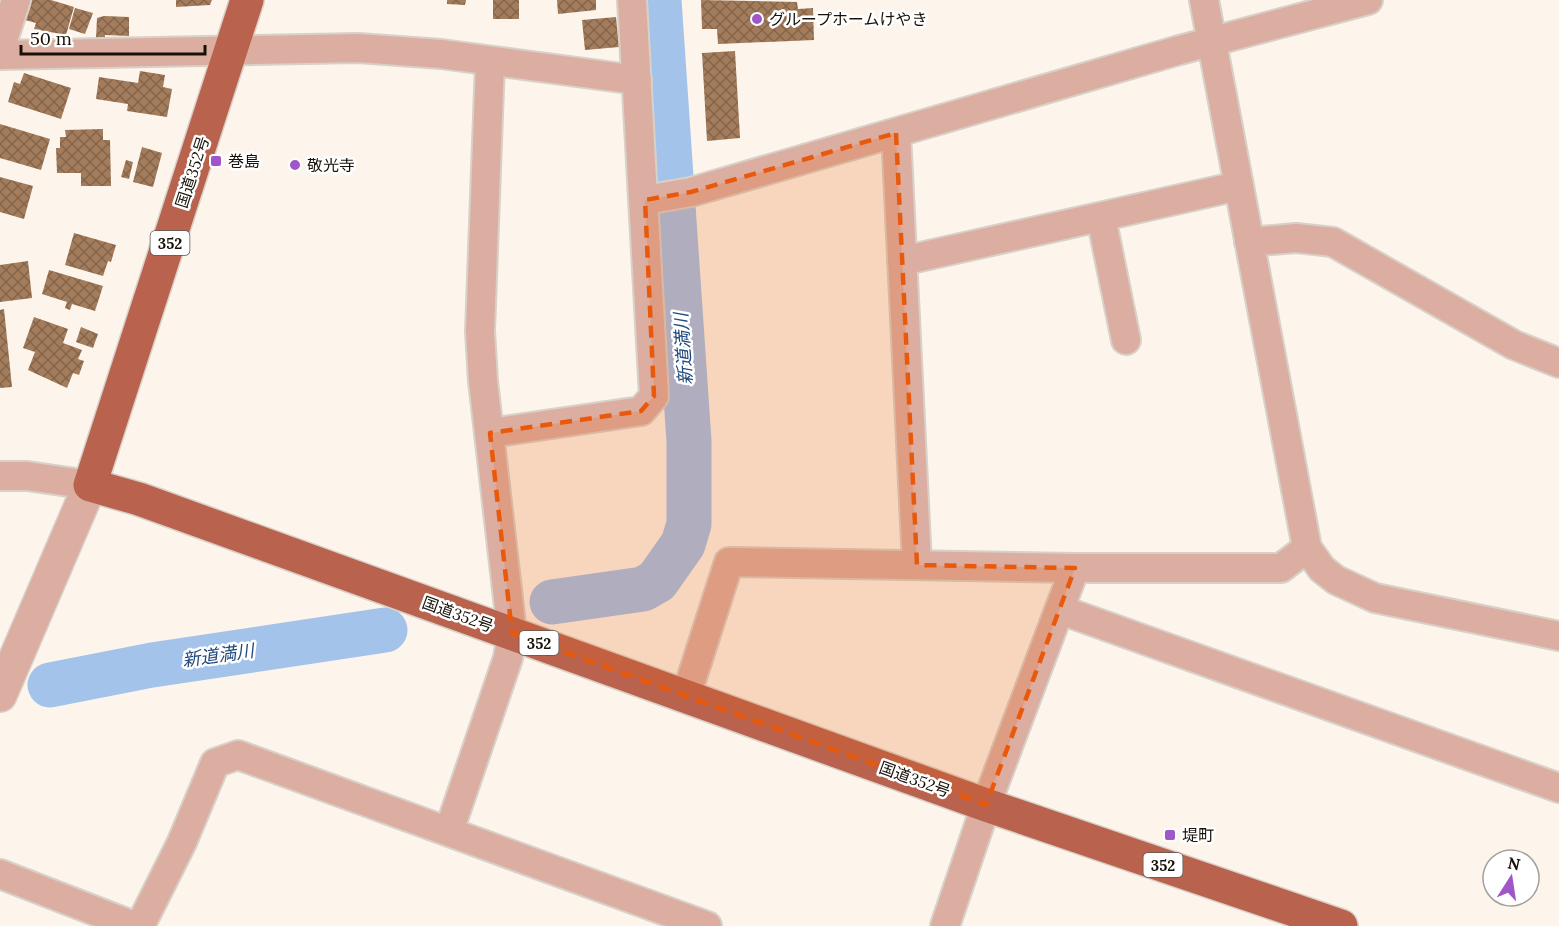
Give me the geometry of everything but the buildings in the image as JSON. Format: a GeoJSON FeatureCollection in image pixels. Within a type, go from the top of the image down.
{"type":"FeatureCollection","features":[{"type":"Feature","properties":{"kind":"highway","name":"国道352号"},"geometry":{"type":"LineString","coordinates":[[247,0],[90,485],[139,499],[986,805],[1341,926]]}},
{"type":"Feature","properties":{"kind":"street"},"geometry":{"type":"LineString","coordinates":[[0,49],[16,0]]}},
{"type":"Feature","properties":{"kind":"street"},"geometry":{"type":"LineString","coordinates":[[490,433],[641,411],[654,396],[649,200],[632,0]]}},
{"type":"Feature","properties":{"kind":"street"},"geometry":{"type":"LineString","coordinates":[[1204,0],[1307,548],[1322,569],[1336,580],[1375,598],[1559,636]]}},
{"type":"Feature","properties":{"kind":"street"},"geometry":{"type":"LineString","coordinates":[[649,200],[691,192],[1212,40],[1368,0]]}},
{"type":"Feature","properties":{"kind":"street"},"geometry":{"type":"LineString","coordinates":[[0,55],[231,50],[400,50],[637,80]]}},
{"type":"Feature","properties":{"kind":"street"},"geometry":{"type":"LineString","coordinates":[[449,831],[508,658],[512,633],[483,381],[480,300],[490,62]]}},
{"type":"Feature","properties":{"kind":"street"},"geometry":{"type":"LineString","coordinates":[[896,133],[917,565]]}},
{"type":"Feature","properties":{"kind":"street"},"geometry":{"type":"LineString","coordinates":[[902,261],[1238,186]]}},
{"type":"Feature","properties":{"kind":"street"},"geometry":{"type":"LineString","coordinates":[[1101,217],[1126,340]]}},
{"type":"Feature","properties":{"kind":"street"},"geometry":{"type":"LineString","coordinates":[[1249,242],[1296,238],[1333,242],[1514,345],[1559,363]]}},
{"type":"Feature","properties":{"kind":"street"},"geometry":{"type":"LineString","coordinates":[[0,476],[27,476],[90,485],[0,695]]}},
{"type":"Feature","properties":{"kind":"street"},"geometry":{"type":"LineString","coordinates":[[686,696],[729,562],[1075,568],[1281,567],[1307,548]]}},
{"type":"Feature","properties":{"kind":"street"},"geometry":{"type":"LineString","coordinates":[[945,926],[986,805],[1075,568]]}},
{"type":"Feature","properties":{"kind":"street"},"geometry":{"type":"LineString","coordinates":[[1060,610],[1559,788]]}},
{"type":"Feature","properties":{"kind":"street"},"geometry":{"type":"LineString","coordinates":[[140,926],[182,842],[215,763],[221,759],[247,756],[707,926]]}},
{"type":"Feature","properties":{"kind":"street"},"geometry":{"type":"LineString","coordinates":[[0,874],[134,926]]}},
{"type":"Feature","properties":{"kind":"highlighted area"},"geometry":{"type":"Polygon","coordinates":[[[896,133],[917,565],[1075,568],[986,805],[512,633],[490,433],[641,411],[654,396],[645,200],[691,192],[896,133]]]}},
{"type":"Feature","properties":{"kind":"waterway","name":"新道満川"},"geometry":{"type":"LineString","coordinates":[[552,602],[643,589],[657,581],[683,544],[689,524],[689,441],[659,0]]}},
{"type":"Feature","properties":{"kind":"waterway","name":"新道満川"},"geometry":{"type":"LineString","coordinates":[[50,685],[152,665],[385,630]]}},
{"type":"Feature","properties":{"kind":"place","name":"グループホームけやき"},"geometry":{"type":"Point","coordinates":[757,19]}},
{"type":"Feature","properties":{"kind":"place","name":"巻島"},"geometry":{"type":"Point","coordinates":[216,161]}},
{"type":"Feature","properties":{"kind":"place","name":"敬光寺"},"geometry":{"type":"Point","coordinates":[295,165]}},
{"type":"Feature","properties":{"kind":"place","name":"堤町"},"geometry":{"type":"Point","coordinates":[1170,835]}}]}
